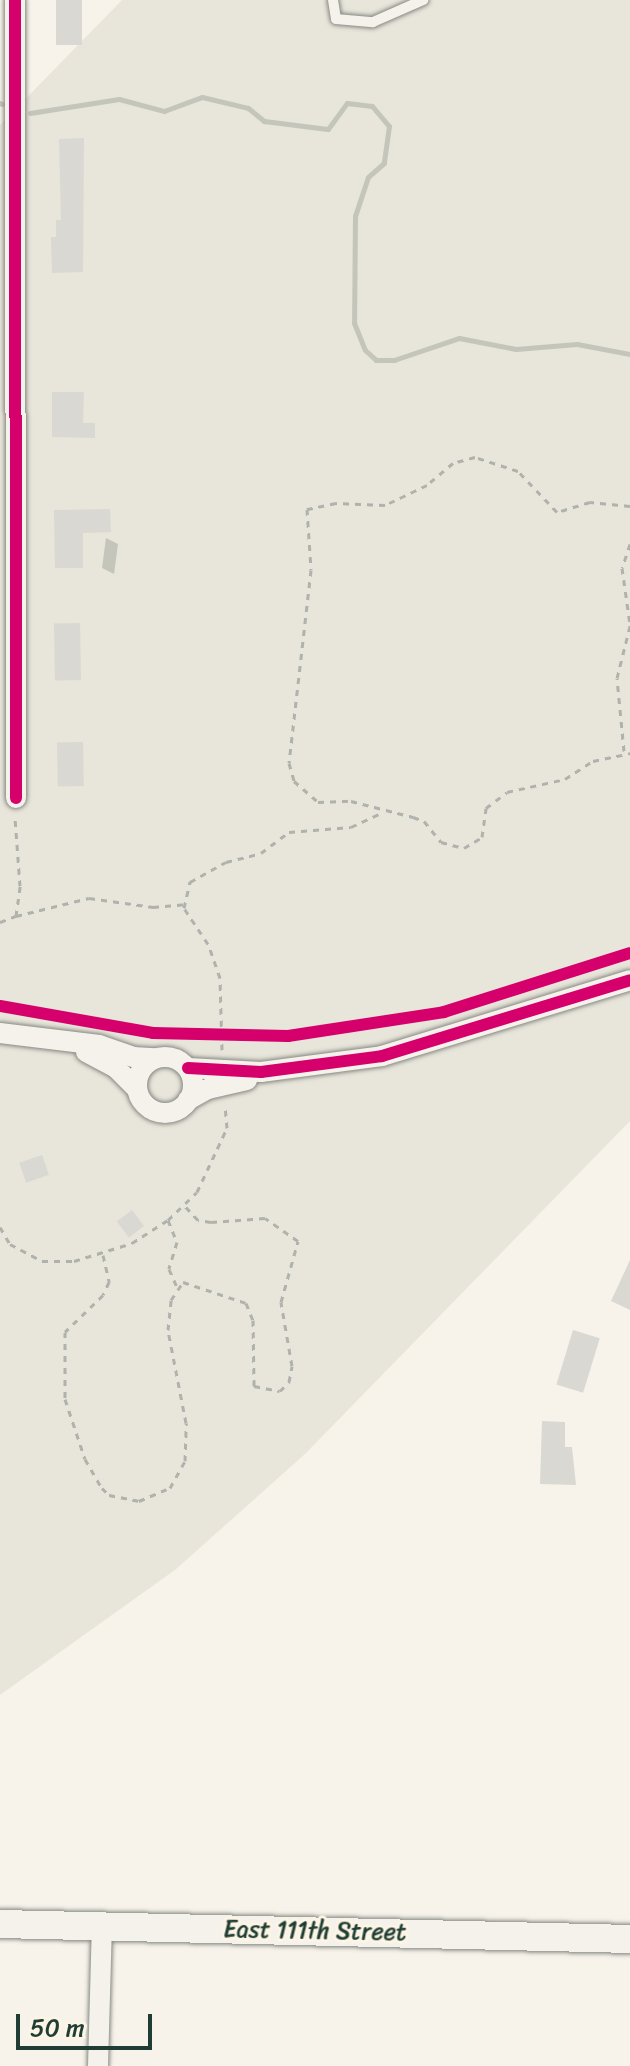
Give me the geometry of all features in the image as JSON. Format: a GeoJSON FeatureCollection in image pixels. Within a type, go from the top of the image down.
{"type":"FeatureCollection","features":[{"type":"Feature","properties":{"kind":"main road","name":"East 111th Street"},"geometry":{"type":"LineString","coordinates":[[0,1924],[630,1939]]}},
{"type":"Feature","properties":{"kind":"street"},"geometry":{"type":"LineString","coordinates":[[15,0],[7,582],[16,798]]}},
{"type":"Feature","properties":{"kind":"street"},"geometry":{"type":"LineString","coordinates":[[73,1042],[116,1068],[154,1111],[173,1112],[208,1089],[261,1072],[424,1046],[630,980]]}},
{"type":"Feature","properties":{"kind":"street"},"geometry":{"type":"LineString","coordinates":[[0,1033],[73,1042],[155,1058],[173,1058],[188,1068],[261,1072]]}},
{"type":"Feature","properties":{"kind":"street"},"geometry":{"type":"LineString","coordinates":[[137,1089],[143,1067],[155,1058]]}},
{"type":"Feature","properties":{"kind":"street"},"geometry":{"type":"LineString","coordinates":[[188,1068],[193,1084],[188,1100]]}},
{"type":"Feature","properties":{"kind":"street"},"geometry":{"type":"LineString","coordinates":[[98,2066],[102,1926]]}},
{"type":"Feature","properties":{"kind":"lane"},"geometry":{"type":"LineString","coordinates":[[333,0],[336,19],[373,22],[423,0]]}},
{"type":"Feature","properties":{"kind":"path"},"geometry":{"type":"LineString","coordinates":[[630,506],[590,502],[557,512],[518,471],[475,457],[453,463],[427,485],[385,505],[336,503],[307,509],[311,570],[289,763],[307,796],[318,802],[351,801],[381,813],[424,821],[441,842],[464,848],[482,837],[486,808],[507,792],[565,779],[593,761],[624,751],[630,753]]}},
{"type":"Feature","properties":{"kind":"path"},"geometry":{"type":"LineString","coordinates":[[624,751],[617,678],[630,625],[622,568],[630,544]]}},
{"type":"Feature","properties":{"kind":"path"},"geometry":{"type":"LineString","coordinates":[[16,798],[16,916]]}},
{"type":"Feature","properties":{"kind":"path"},"geometry":{"type":"LineString","coordinates":[[221,1064],[218,969],[185,904],[190,882],[226,862],[261,853],[273,839],[289,832],[351,827],[381,813]]}},
{"type":"Feature","properties":{"kind":"path"},"geometry":{"type":"LineString","coordinates":[[0,922],[89,898],[153,907],[185,904]]}},
{"type":"Feature","properties":{"kind":"path"},"geometry":{"type":"LineString","coordinates":[[0,1227],[10,1244],[42,1261],[103,1255],[168,1220],[185,1206],[224,1137],[225,1104]]}},
{"type":"Feature","properties":{"kind":"path"},"geometry":{"type":"LineString","coordinates":[[177,1287],[190,1281],[246,1303],[253,1320],[254,1386],[280,1391],[289,1382],[292,1366],[281,1302],[298,1241],[265,1218],[211,1222],[198,1220],[185,1206]]}},
{"type":"Feature","properties":{"kind":"path"},"geometry":{"type":"LineString","coordinates":[[103,1255],[109,1282],[103,1295],[65,1332],[65,1399],[89,1467],[109,1495],[139,1501],[170,1488],[185,1461],[185,1413],[168,1340],[177,1287],[169,1269],[177,1242],[168,1220]]}},
{"type":"Feature","properties":{"kind":"shaded area"},"geometry":{"type":"Polygon","coordinates":[[[122,0],[630,0],[630,1121],[305,1454],[175,1570],[0,1695],[0,125],[122,0]]]}},
{"type":"Feature","properties":{"kind":"shaded area"},"geometry":{"type":"Polygon","coordinates":[[[106,538],[118,544],[114,574],[102,568],[106,538]]]}},
{"type":"Feature","properties":{"kind":"building"},"geometry":{"type":"Polygon","coordinates":[[[56,0],[82,0],[82,45],[56,45],[56,0]]]}},
{"type":"Feature","properties":{"kind":"building"},"geometry":{"type":"Polygon","coordinates":[[[84,138],[83,272],[52,273],[51,237],[56,237],[56,220],[61,220],[59,139],[84,138]]]}},
{"type":"Feature","properties":{"kind":"building"},"geometry":{"type":"Polygon","coordinates":[[[52,392],[84,392],[83,423],[95,423],[95,438],[52,437],[52,392]]]}},
{"type":"Feature","properties":{"kind":"building"},"geometry":{"type":"Polygon","coordinates":[[[110,509],[111,532],[83,533],[83,568],[55,568],[54,510],[110,509]]]}},
{"type":"Feature","properties":{"kind":"building"},"geometry":{"type":"Polygon","coordinates":[[[54,623],[80,623],[81,680],[55,680],[54,623]]]}},
{"type":"Feature","properties":{"kind":"building"},"geometry":{"type":"Polygon","coordinates":[[[57,742],[83,742],[84,786],[58,786],[57,742]]]}},
{"type":"Feature","properties":{"kind":"building"},"geometry":{"type":"Polygon","coordinates":[[[42,1155],[49,1175],[26,1183],[19,1163],[42,1155]]]}},
{"type":"Feature","properties":{"kind":"building"},"geometry":{"type":"Polygon","coordinates":[[[132,1210],[144,1226],[129,1237],[117,1221],[132,1210]]]}},
{"type":"Feature","properties":{"kind":"building"},"geometry":{"type":"Polygon","coordinates":[[[630,1260],[630,1310],[611,1301],[630,1260]]]}},
{"type":"Feature","properties":{"kind":"building"},"geometry":{"type":"Polygon","coordinates":[[[573,1330],[600,1338],[583,1393],[556,1385],[573,1330]]]}},
{"type":"Feature","properties":{"kind":"building"},"geometry":{"type":"Polygon","coordinates":[[[542,1421],[565,1422],[565,1447],[572,1447],[576,1485],[540,1484],[542,1421]]]}},
{"type":"Feature","properties":{"kind":"waterway"},"geometry":{"type":"LineString","coordinates":[[30,113],[119,99],[164,111],[202,97],[248,108],[264,121],[328,129],[347,103],[372,106],[389,126],[384,163],[368,177],[355,216],[354,323],[365,350],[376,360],[394,360],[459,338],[516,349],[577,344],[630,354]]}},
{"type":"Feature","properties":{"kind":"cycle path"},"geometry":{"type":"LineString","coordinates":[[15,0],[16,798]]}},
{"type":"Feature","properties":{"kind":"cycle path"},"geometry":{"type":"LineString","coordinates":[[0,1006],[153,1033],[288,1036],[444,1012],[630,953]]}},
{"type":"Feature","properties":{"kind":"cycle path"},"geometry":{"type":"LineString","coordinates":[[188,1068],[261,1072],[382,1056],[630,980]]}}]}
